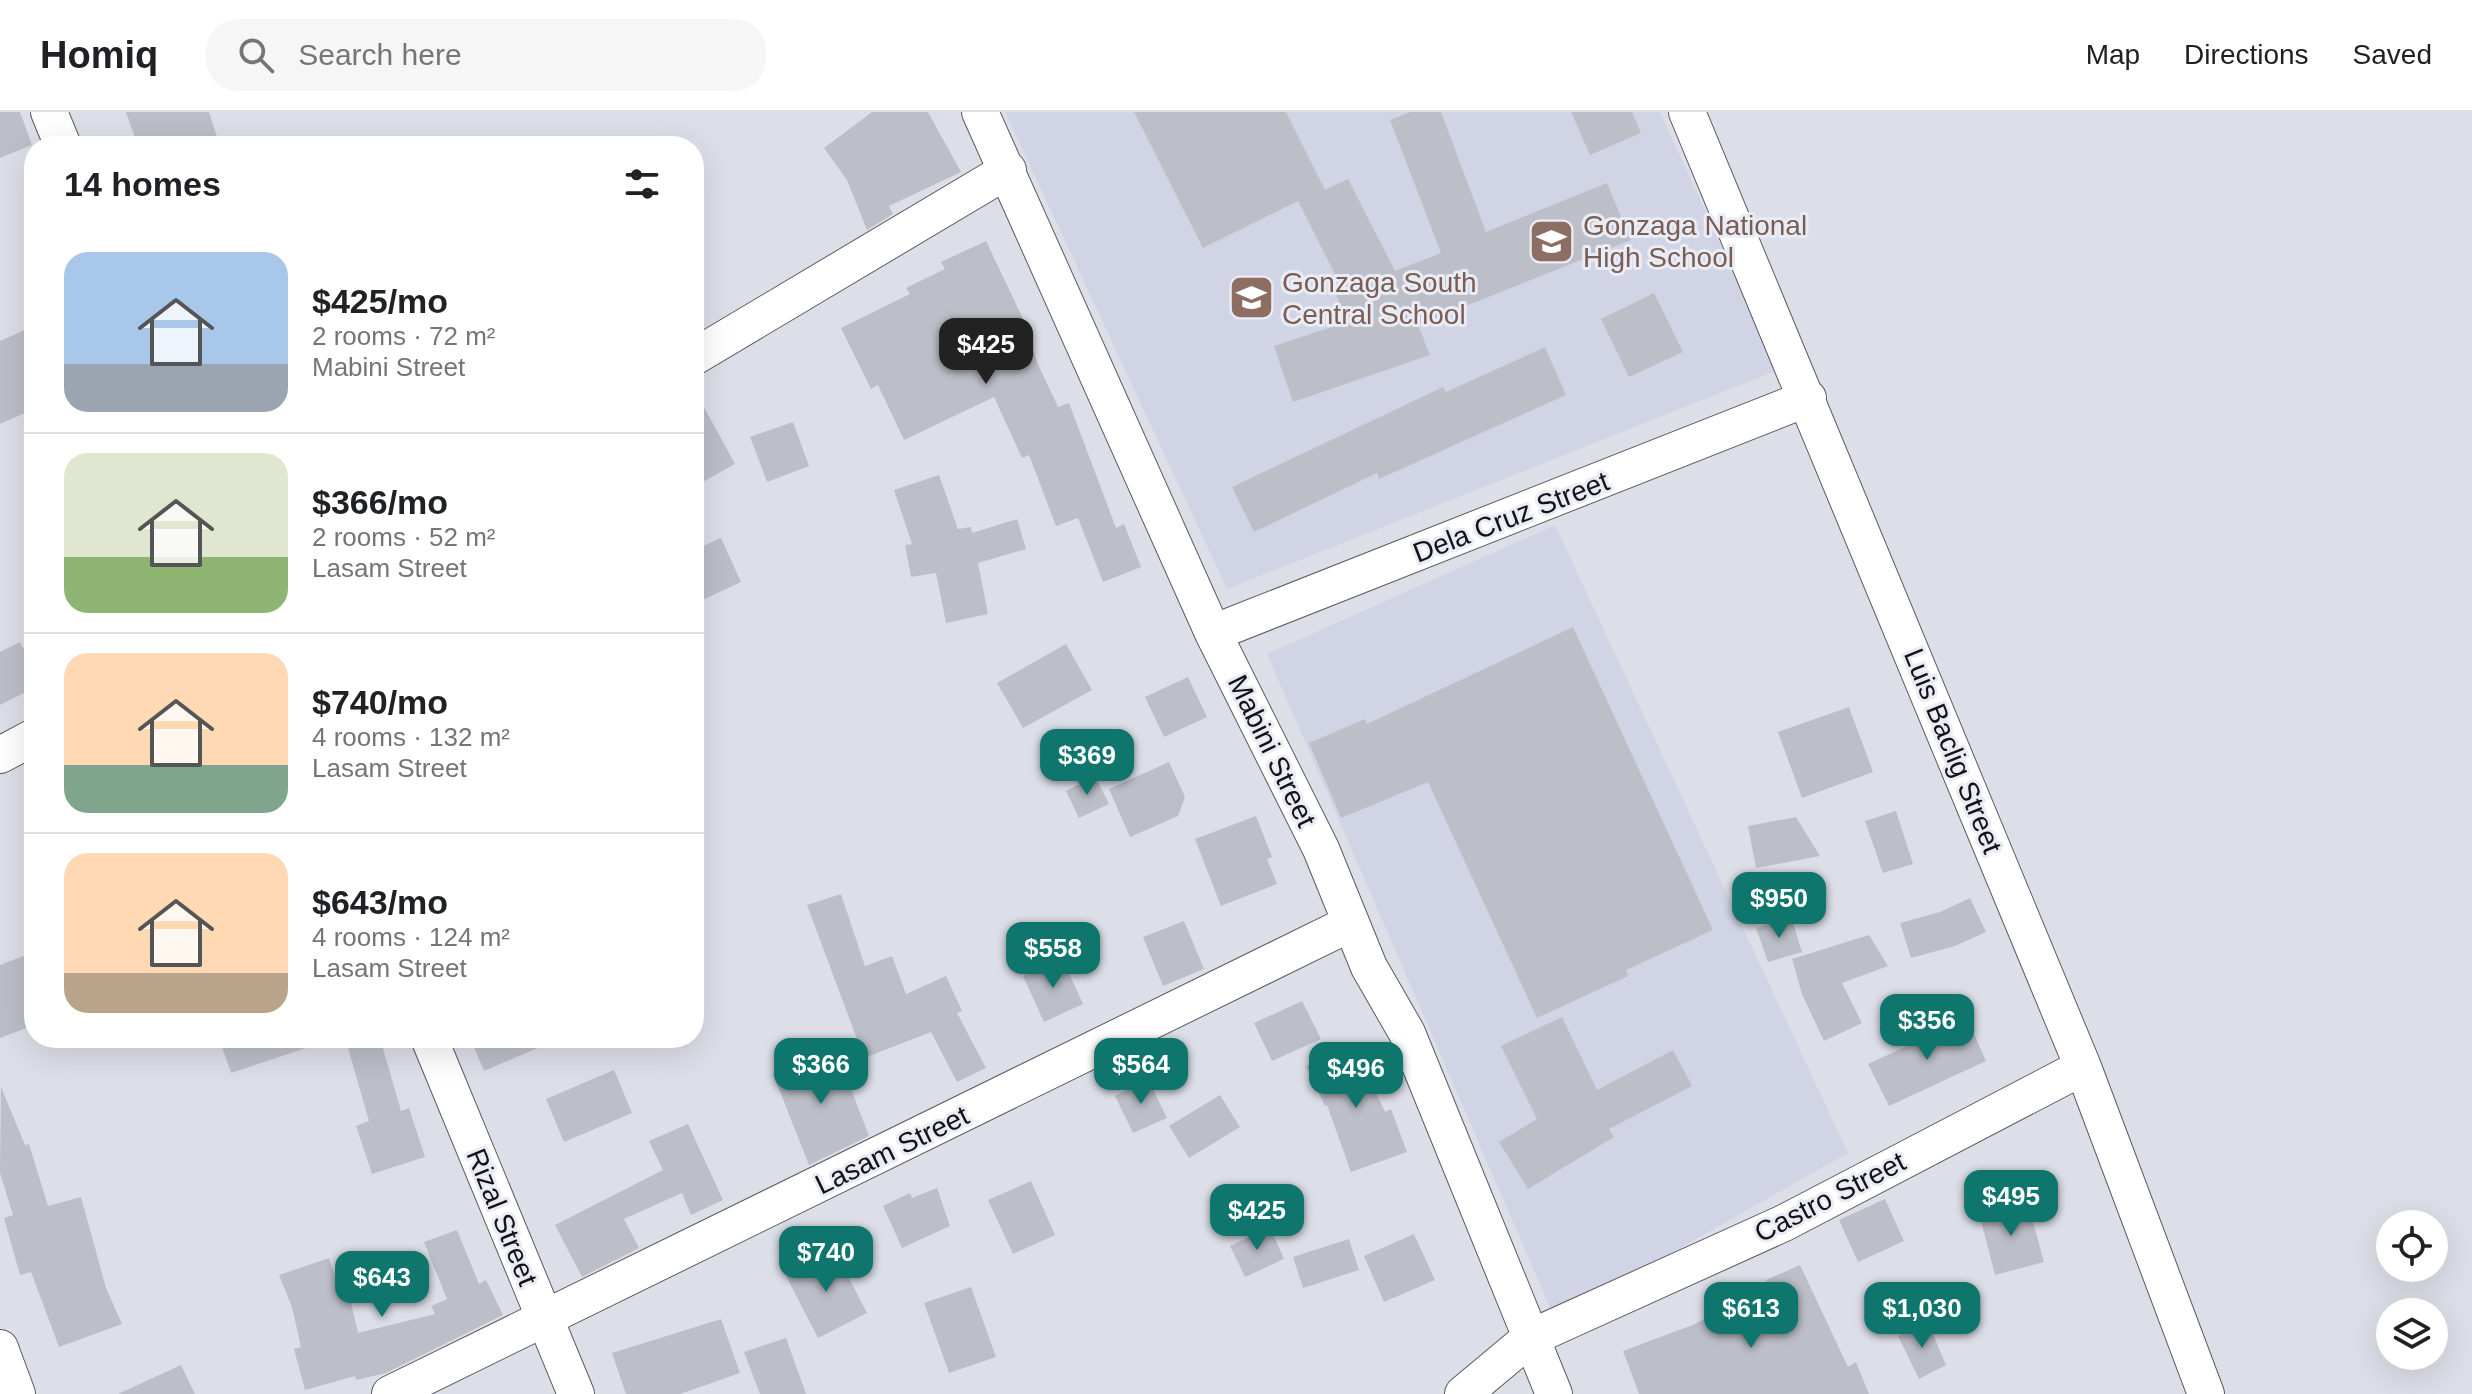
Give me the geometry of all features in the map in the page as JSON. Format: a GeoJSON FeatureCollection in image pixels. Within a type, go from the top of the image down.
{"type":"FeatureCollection","features":[{"type":"Feature","properties":{"kind":"street"},"geometry":{"type":"LineString","coordinates":[[49,112],[59,136]]}},
{"type":"Feature","properties":{"kind":"street","name":"Mabini Street"},"geometry":{"type":"LineString","coordinates":[[980,112],[1213,633],[1321,849],[1349,924],[1407,1033],[1554,1394]]}},
{"type":"Feature","properties":{"kind":"street","name":"Luis Baclig Street"},"geometry":{"type":"LineString","coordinates":[[1687,112],[2083,1067],[2206,1394]]}},
{"type":"Feature","properties":{"kind":"street"},"geometry":{"type":"LineString","coordinates":[[704,351],[1008,170]]}},
{"type":"Feature","properties":{"kind":"street","name":"Dela Cruz Street"},"geometry":{"type":"LineString","coordinates":[[1213,633],[1808,398]]}},
{"type":"Feature","properties":{"kind":"street"},"geometry":{"type":"LineString","coordinates":[[0,755],[24,742]]}},
{"type":"Feature","properties":{"kind":"street","name":"Lasam Street"},"geometry":{"type":"LineString","coordinates":[[390,1394],[1349,924]]}},
{"type":"Feature","properties":{"kind":"street","name":"Rizal Street"},"geometry":{"type":"LineString","coordinates":[[433,1048],[576,1394]]}},
{"type":"Feature","properties":{"kind":"street","name":"Castro Street"},"geometry":{"type":"LineString","coordinates":[[1463,1394],[1530,1338],[1784,1223],[2083,1067]]}},
{"type":"Feature","properties":{"kind":"street"},"geometry":{"type":"LineString","coordinates":[[0,1348],[17,1394]]}},
{"type":"Feature","properties":{"kind":"shaded area"},"geometry":{"type":"Polygon","coordinates":[[[1005,112],[1660,112],[1778,370],[1227,589],[1005,112]]]}},
{"type":"Feature","properties":{"kind":"shaded area"},"geometry":{"type":"Polygon","coordinates":[[[1555,525],[1848,1153],[1555,1319],[1267,654],[1555,525]]]}},
{"type":"Feature","properties":{"kind":"building"},"geometry":{"type":"Polygon","coordinates":[[[0,112],[20,112],[29,136],[24,136],[24,148],[0,158],[0,112]]]}},
{"type":"Feature","properties":{"kind":"building"},"geometry":{"type":"Polygon","coordinates":[[[126,112],[209,112],[217,136],[134,136],[126,112]]]}},
{"type":"Feature","properties":{"kind":"building"},"geometry":{"type":"Polygon","coordinates":[[[872,112],[928,112],[961,172],[889,206],[893,214],[867,230],[847,180],[824,148],[872,112]]]}},
{"type":"Feature","properties":{"kind":"building"},"geometry":{"type":"Polygon","coordinates":[[[1134,112],[1286,112],[1325,190],[1348,179],[1395,271],[1441,253],[1390,120],[1410,112],[1441,112],[1486,232],[1607,183],[1631,240],[1418,325],[1430,355],[1293,402],[1274,346],[1347,322],[1336,295],[1344,292],[1298,201],[1203,248],[1134,112]]]}},
{"type":"Feature","properties":{"kind":"building"},"geometry":{"type":"Polygon","coordinates":[[[1571,112],[1632,112],[1641,133],[1590,155],[1571,112]]]}},
{"type":"Feature","properties":{"kind":"building"},"geometry":{"type":"Polygon","coordinates":[[[986,241],[1024,321],[1037,362],[1058,407],[1069,403],[1116,528],[1124,524],[1141,567],[1103,582],[1078,518],[1056,526],[1029,455],[1022,458],[994,397],[904,440],[878,385],[871,389],[841,328],[910,294],[906,288],[945,269],[941,262],[986,241]]]}},
{"type":"Feature","properties":{"kind":"building"},"geometry":{"type":"Polygon","coordinates":[[[1654,293],[1683,352],[1629,377],[1601,319],[1654,293]]]}},
{"type":"Feature","properties":{"kind":"building"},"geometry":{"type":"Polygon","coordinates":[[[24,330],[24,413],[0,424],[0,341],[24,330]]]}},
{"type":"Feature","properties":{"kind":"building"},"geometry":{"type":"Polygon","coordinates":[[[1545,347],[1566,395],[1379,479],[1377,473],[1254,532],[1232,487],[1443,387],[1446,392],[1545,347]]]}},
{"type":"Feature","properties":{"kind":"building"},"geometry":{"type":"Polygon","coordinates":[[[704,407],[735,464],[704,481],[704,407]]]}},
{"type":"Feature","properties":{"kind":"building"},"geometry":{"type":"Polygon","coordinates":[[[793,422],[809,466],[767,482],[750,437],[793,422]]]}},
{"type":"Feature","properties":{"kind":"building"},"geometry":{"type":"Polygon","coordinates":[[[939,475],[958,529],[971,527],[972,533],[1017,519],[1026,549],[978,563],[988,614],[946,623],[936,573],[911,577],[905,545],[912,544],[894,490],[939,475]]]}},
{"type":"Feature","properties":{"kind":"building"},"geometry":{"type":"Polygon","coordinates":[[[721,538],[741,582],[704,599],[704,546],[721,538]]]}},
{"type":"Feature","properties":{"kind":"building"},"geometry":{"type":"Polygon","coordinates":[[[1573,627],[1713,930],[1626,970],[1628,976],[1537,1018],[1428,782],[1341,818],[1309,743],[1365,719],[1367,724],[1573,627]]]}},
{"type":"Feature","properties":{"kind":"building"},"geometry":{"type":"Polygon","coordinates":[[[20,642],[24,650],[24,693],[0,705],[0,652],[20,642]]]}},
{"type":"Feature","properties":{"kind":"building"},"geometry":{"type":"Polygon","coordinates":[[[1066,644],[1092,690],[1023,728],[997,683],[1066,644]]]}},
{"type":"Feature","properties":{"kind":"building"},"geometry":{"type":"Polygon","coordinates":[[[1188,677],[1207,717],[1164,737],[1145,697],[1188,677]]]}},
{"type":"Feature","properties":{"kind":"building"},"geometry":{"type":"Polygon","coordinates":[[[1849,707],[1873,772],[1802,798],[1778,732],[1849,707]]]}},
{"type":"Feature","properties":{"kind":"building"},"geometry":{"type":"Polygon","coordinates":[[[1169,762],[1185,797],[1178,816],[1130,837],[1109,789],[1169,762]]]}},
{"type":"Feature","properties":{"kind":"building"},"geometry":{"type":"Polygon","coordinates":[[[1095,776],[1109,804],[1079,818],[1066,791],[1095,776]]]}},
{"type":"Feature","properties":{"kind":"building"},"geometry":{"type":"Polygon","coordinates":[[[1896,811],[1913,864],[1883,873],[1865,821],[1896,811]]]}},
{"type":"Feature","properties":{"kind":"building"},"geometry":{"type":"Polygon","coordinates":[[[1256,816],[1272,857],[1267,859],[1277,884],[1221,906],[1195,839],[1256,816]]]}},
{"type":"Feature","properties":{"kind":"building"},"geometry":{"type":"Polygon","coordinates":[[[1796,817],[1820,856],[1756,868],[1748,826],[1796,817]]]}},
{"type":"Feature","properties":{"kind":"building"},"geometry":{"type":"Polygon","coordinates":[[[841,894],[865,966],[892,956],[906,994],[946,976],[962,1011],[957,1013],[986,1068],[957,1082],[931,1032],[864,1058],[807,905],[841,894]]]}},
{"type":"Feature","properties":{"kind":"building"},"geometry":{"type":"Polygon","coordinates":[[[1970,898],[1986,932],[1955,946],[1911,958],[1900,923],[1940,912],[1970,898]]]}},
{"type":"Feature","properties":{"kind":"building"},"geometry":{"type":"Polygon","coordinates":[[[1791,917],[1802,952],[1768,962],[1756,928],[1791,917]]]}},
{"type":"Feature","properties":{"kind":"building"},"geometry":{"type":"Polygon","coordinates":[[[1184,921],[1204,969],[1163,986],[1143,937],[1184,921]]]}},
{"type":"Feature","properties":{"kind":"building"},"geometry":{"type":"Polygon","coordinates":[[[1869,935],[1888,966],[1842,983],[1862,1023],[1824,1041],[1802,994],[1792,959],[1869,935]]]}},
{"type":"Feature","properties":{"kind":"building"},"geometry":{"type":"Polygon","coordinates":[[[24,956],[24,1029],[0,1038],[0,965],[24,956]]]}},
{"type":"Feature","properties":{"kind":"building"},"geometry":{"type":"Polygon","coordinates":[[[1062,958],[1083,1004],[1044,1022],[1023,976],[1062,958]]]}},
{"type":"Feature","properties":{"kind":"building"},"geometry":{"type":"Polygon","coordinates":[[[1302,1001],[1321,1039],[1272,1061],[1254,1023],[1302,1001]]]}},
{"type":"Feature","properties":{"kind":"building"},"geometry":{"type":"Polygon","coordinates":[[[1562,1017],[1597,1090],[1673,1050],[1692,1086],[1609,1129],[1614,1137],[1528,1189],[1499,1142],[1537,1119],[1501,1046],[1562,1017]]]}},
{"type":"Feature","properties":{"kind":"building"},"geometry":{"type":"Polygon","coordinates":[[[1967,1018],[1986,1061],[1889,1106],[1868,1064],[1967,1018]]]}},
{"type":"Feature","properties":{"kind":"building"},"geometry":{"type":"Polygon","coordinates":[[[1353,1044],[1385,1112],[1391,1109],[1407,1152],[1351,1172],[1327,1105],[1306,1066],[1353,1044]]]}},
{"type":"Feature","properties":{"kind":"building"},"geometry":{"type":"Polygon","coordinates":[[[222,1048],[306,1048],[231,1073],[222,1048]]]}},
{"type":"Feature","properties":{"kind":"building"},"geometry":{"type":"Polygon","coordinates":[[[348,1048],[383,1048],[401,1111],[409,1108],[425,1157],[372,1174],[356,1126],[369,1121],[348,1048]]]}},
{"type":"Feature","properties":{"kind":"building"},"geometry":{"type":"Polygon","coordinates":[[[474,1048],[538,1048],[484,1071],[474,1048]]]}},
{"type":"Feature","properties":{"kind":"building"},"geometry":{"type":"Polygon","coordinates":[[[836,1050],[869,1136],[809,1165],[773,1074],[836,1050]]]}},
{"type":"Feature","properties":{"kind":"building"},"geometry":{"type":"Polygon","coordinates":[[[614,1070],[632,1113],[564,1142],[546,1099],[614,1070]]]}},
{"type":"Feature","properties":{"kind":"building"},"geometry":{"type":"Polygon","coordinates":[[[1148,1079],[1167,1118],[1133,1133],[1115,1096],[1148,1079]]]}},
{"type":"Feature","properties":{"kind":"building"},"geometry":{"type":"Polygon","coordinates":[[[1,1087],[25,1145],[29,1144],[48,1206],[81,1197],[106,1288],[122,1324],[59,1347],[31,1272],[20,1275],[4,1218],[13,1215],[0,1173],[1,1087]]]}},
{"type":"Feature","properties":{"kind":"building"},"geometry":{"type":"Polygon","coordinates":[[[1220,1095],[1240,1127],[1189,1158],[1169,1126],[1220,1095]]]}},
{"type":"Feature","properties":{"kind":"building"},"geometry":{"type":"Polygon","coordinates":[[[688,1124],[723,1200],[691,1215],[682,1193],[624,1219],[639,1248],[582,1277],[555,1225],[663,1170],[649,1141],[688,1124]]]}},
{"type":"Feature","properties":{"kind":"building"},"geometry":{"type":"Polygon","coordinates":[[[1031,1181],[1055,1235],[1013,1254],[988,1200],[1031,1181]]]}},
{"type":"Feature","properties":{"kind":"building"},"geometry":{"type":"Polygon","coordinates":[[[937,1188],[950,1226],[902,1248],[883,1206],[910,1193],[912,1198],[937,1188]]]}},
{"type":"Feature","properties":{"kind":"building"},"geometry":{"type":"Polygon","coordinates":[[[1885,1199],[1904,1241],[1858,1262],[1839,1220],[1885,1199]]]}},
{"type":"Feature","properties":{"kind":"building"},"geometry":{"type":"Polygon","coordinates":[[[2027,1200],[2044,1262],[1995,1275],[1979,1213],[2027,1200]]]}},
{"type":"Feature","properties":{"kind":"building"},"geometry":{"type":"Polygon","coordinates":[[[1270,1227],[1284,1259],[1245,1277],[1230,1246],[1270,1227]]]}},
{"type":"Feature","properties":{"kind":"building"},"geometry":{"type":"Polygon","coordinates":[[[457,1230],[479,1284],[486,1280],[503,1315],[386,1373],[356,1380],[355,1376],[305,1390],[294,1349],[301,1347],[292,1307],[279,1275],[329,1258],[342,1296],[349,1294],[358,1333],[435,1314],[431,1306],[447,1299],[424,1242],[457,1230]]]}},
{"type":"Feature","properties":{"kind":"building"},"geometry":{"type":"Polygon","coordinates":[[[1414,1234],[1435,1280],[1384,1302],[1364,1256],[1414,1234]]]}},
{"type":"Feature","properties":{"kind":"building"},"geometry":{"type":"Polygon","coordinates":[[[1349,1239],[1359,1270],[1303,1288],[1293,1257],[1349,1239]]]}},
{"type":"Feature","properties":{"kind":"building"},"geometry":{"type":"Polygon","coordinates":[[[835,1251],[867,1313],[818,1338],[786,1276],[835,1251]]]}},
{"type":"Feature","properties":{"kind":"building"},"geometry":{"type":"Polygon","coordinates":[[[1800,1265],[1848,1367],[1856,1362],[1869,1394],[1639,1394],[1623,1351],[1690,1326],[1770,1289],[1766,1280],[1800,1265]]]}},
{"type":"Feature","properties":{"kind":"building"},"geometry":{"type":"Polygon","coordinates":[[[971,1287],[996,1357],[949,1373],[924,1303],[971,1287]]]}},
{"type":"Feature","properties":{"kind":"building"},"geometry":{"type":"Polygon","coordinates":[[[721,1319],[740,1373],[680,1394],[626,1394],[612,1353],[721,1319]]]}},
{"type":"Feature","properties":{"kind":"building"},"geometry":{"type":"Polygon","coordinates":[[[1927,1320],[1946,1365],[1919,1379],[1898,1336],[1927,1320]]]}},
{"type":"Feature","properties":{"kind":"building"},"geometry":{"type":"Polygon","coordinates":[[[786,1338],[806,1394],[760,1394],[744,1352],[786,1338]]]}},
{"type":"Feature","properties":{"kind":"building"},"geometry":{"type":"Polygon","coordinates":[[[181,1365],[195,1394],[118,1394],[181,1365]]]}},
{"type":"Feature","properties":{"kind":"place","name":"Gonzaga National High School"},"geometry":{"type":"Point","coordinates":[1552,241]}},
{"type":"Feature","properties":{"kind":"place","name":"Gonzaga South Central School"},"geometry":{"type":"Point","coordinates":[1251,298]}}]}
